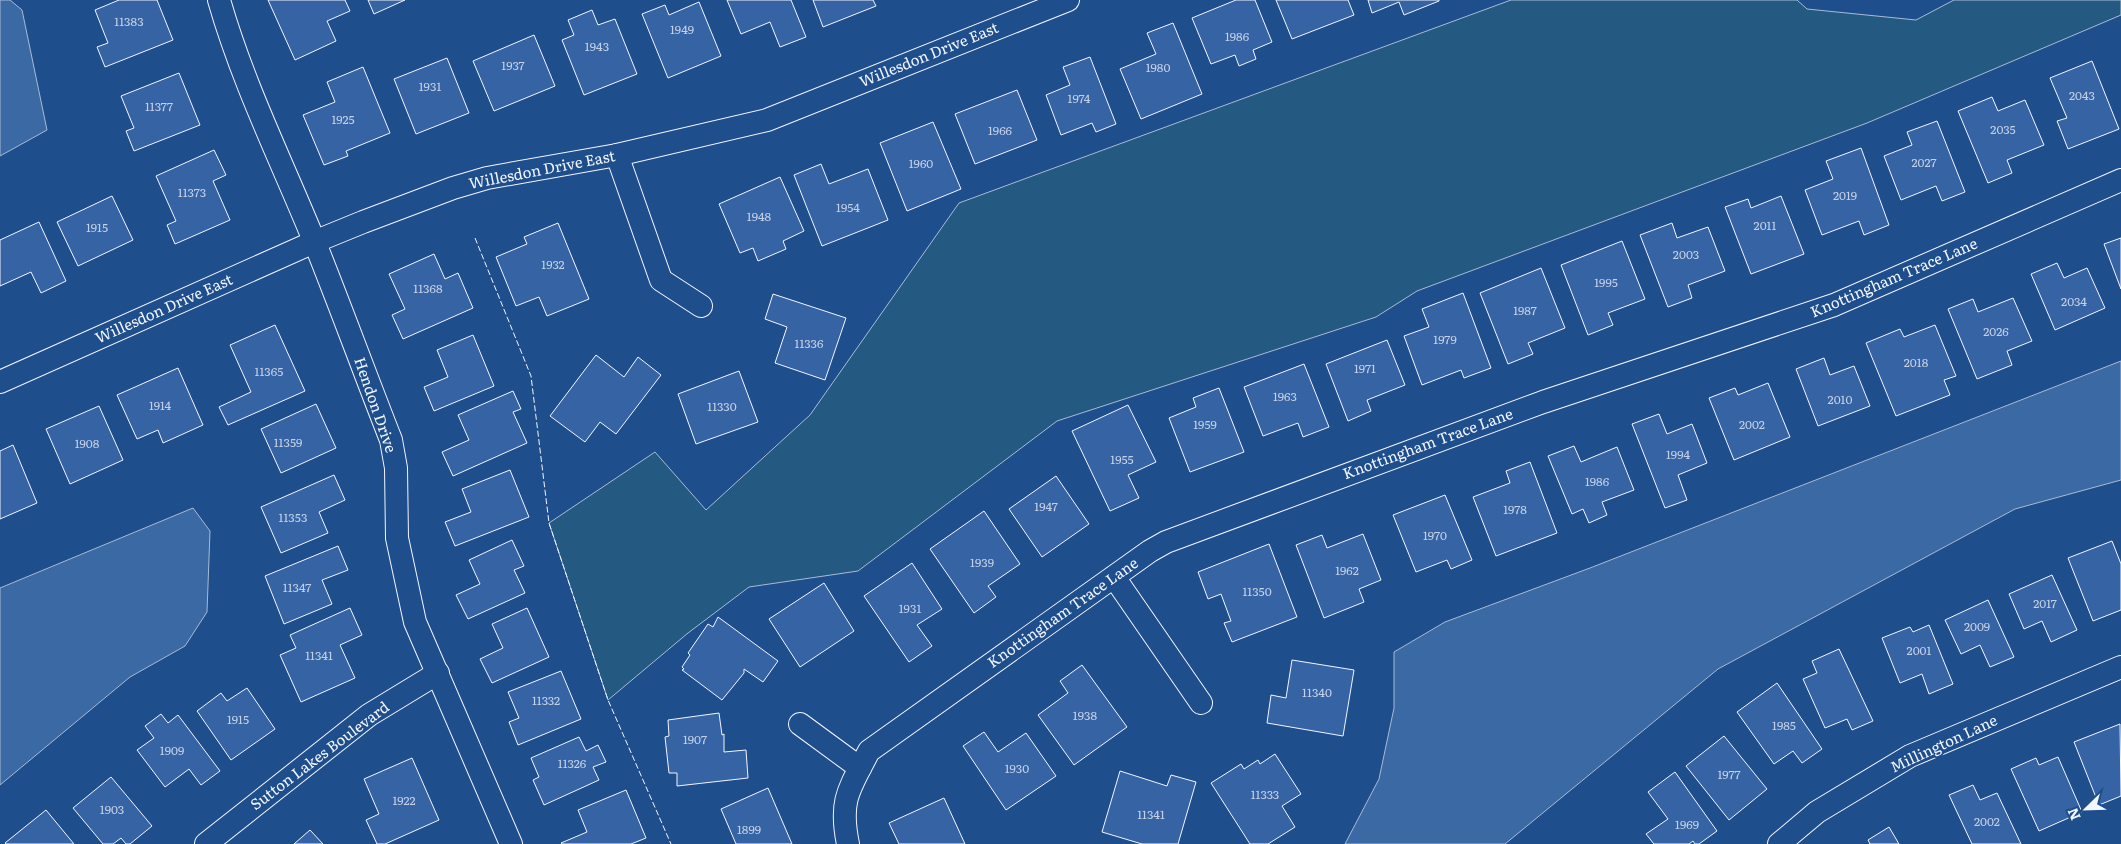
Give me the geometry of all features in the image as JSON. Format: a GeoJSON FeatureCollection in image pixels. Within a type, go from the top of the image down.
{"type":"FeatureCollection","features":[{"type":"Feature","properties":{"kind":"street","name":"Hendon Drive"},"geometry":{"type":"LineString","coordinates":[[219,0],[228,31],[259,112],[314,242],[391,440],[396,468],[397,538],[416,622],[511,844]]}},
{"type":"Feature","properties":{"kind":"street","name":"Willesdon Drive East"},"geometry":{"type":"LineString","coordinates":[[0,382],[314,242],[417,201],[487,178],[617,155],[767,120],[1068,0]]}},
{"type":"Feature","properties":{"kind":"street"},"geometry":{"type":"LineString","coordinates":[[617,155],[661,280],[701,306]]}},
{"type":"Feature","properties":{"kind":"street","name":"Knottingham Trace Lane"},"geometry":{"type":"LineString","coordinates":[[848,844],[844,825],[846,795],[868,751],[1150,551],[1166,542],[1542,402],[1834,306],[2121,180]]}},
{"type":"Feature","properties":{"kind":"street"},"geometry":{"type":"LineString","coordinates":[[1114,577],[1201,703]]}},
{"type":"Feature","properties":{"kind":"street","name":"Millington Lane"},"geometry":{"type":"LineString","coordinates":[[1779,844],[1817,812],[1910,756],[1953,736],[2121,667]]}},
{"type":"Feature","properties":{"kind":"street","name":"Sutton Lakes Boulevard"},"geometry":{"type":"LineString","coordinates":[[206,844],[369,715],[438,673]]}},
{"type":"Feature","properties":{"kind":"street"},"geometry":{"type":"LineString","coordinates":[[800,724],[860,768]]}},
{"type":"Feature","properties":{"kind":"shaded area"},"geometry":{"type":"Polygon","coordinates":[[[0,0],[10,0],[22,10],[47,130],[0,156],[0,0]]]}},
{"type":"Feature","properties":{"kind":"shaded area"},"geometry":{"type":"Polygon","coordinates":[[[1511,0],[1797,0],[1807,9],[1916,20],[1954,0],[2121,0],[2121,15],[1867,123],[1417,291],[1376,317],[1057,421],[858,571],[749,587],[688,633],[608,700],[549,523],[655,452],[706,510],[810,415],[959,203],[1511,0]]]}},
{"type":"Feature","properties":{"kind":"shaded area"},"geometry":{"type":"Polygon","coordinates":[[[2121,361],[2121,480],[2015,509],[1718,669],[1505,844],[1345,844],[1379,779],[1394,708],[1394,652],[1445,622],[1590,568],[2121,361]]]}},
{"type":"Feature","properties":{"kind":"shaded area"},"geometry":{"type":"Polygon","coordinates":[[[193,508],[210,531],[207,612],[185,646],[130,677],[0,785],[0,588],[193,508]]]}},
{"type":"Feature","properties":{"kind":"building"},"geometry":{"type":"Polygon","coordinates":[[[119,0],[157,0],[173,40],[105,67],[97,47],[108,43],[95,10],[119,0]]]}},
{"type":"Feature","properties":{"kind":"building"},"geometry":{"type":"Polygon","coordinates":[[[268,0],[345,0],[350,11],[327,21],[336,41],[295,60],[268,0]]]}},
{"type":"Feature","properties":{"kind":"building"},"geometry":{"type":"Polygon","coordinates":[[[368,0],[405,0],[374,14],[368,0]]]}},
{"type":"Feature","properties":{"kind":"building"},"geometry":{"type":"Polygon","coordinates":[[[727,0],[791,0],[806,37],[780,47],[770,22],[741,34],[727,0]]]}},
{"type":"Feature","properties":{"kind":"building"},"geometry":{"type":"Polygon","coordinates":[[[813,0],[873,0],[876,6],[823,27],[813,0]]]}},
{"type":"Feature","properties":{"kind":"building"},"geometry":{"type":"Polygon","coordinates":[[[1236,0],[1255,0],[1272,42],[1253,50],[1256,59],[1239,66],[1235,55],[1211,64],[1192,18],[1236,0]]]}},
{"type":"Feature","properties":{"kind":"building"},"geometry":{"type":"Polygon","coordinates":[[[1276,0],[1348,0],[1354,15],[1292,39],[1276,0]]]}},
{"type":"Feature","properties":{"kind":"building"},"geometry":{"type":"Polygon","coordinates":[[[1368,0],[1439,1],[1404,15],[1399,2],[1372,13],[1368,0]]]}},
{"type":"Feature","properties":{"kind":"building"},"geometry":{"type":"Polygon","coordinates":[[[699,2],[721,56],[668,78],[642,14],[665,5],[669,15],[699,2]]]}},
{"type":"Feature","properties":{"kind":"building"},"geometry":{"type":"Polygon","coordinates":[[[592,10],[598,25],[615,19],[637,74],[584,95],[562,40],[574,35],[568,20],[592,10]]]}},
{"type":"Feature","properties":{"kind":"building"},"geometry":{"type":"Polygon","coordinates":[[[1173,23],[1202,94],[1141,119],[1120,69],[1156,54],[1147,33],[1173,23]]]}},
{"type":"Feature","properties":{"kind":"building"},"geometry":{"type":"Polygon","coordinates":[[[534,35],[555,86],[494,111],[473,61],[534,35]]]}},
{"type":"Feature","properties":{"kind":"building"},"geometry":{"type":"Polygon","coordinates":[[[1090,57],[1116,124],[1096,132],[1092,123],[1061,135],[1046,95],[1070,85],[1063,67],[1090,57]]]}},
{"type":"Feature","properties":{"kind":"building"},"geometry":{"type":"Polygon","coordinates":[[[447,58],[469,113],[416,134],[394,79],[447,58]]]}},
{"type":"Feature","properties":{"kind":"building"},"geometry":{"type":"Polygon","coordinates":[[[2092,61],[2119,129],[2068,149],[2057,121],[2067,118],[2050,78],[2092,61]]]}},
{"type":"Feature","properties":{"kind":"building"},"geometry":{"type":"Polygon","coordinates":[[[363,67],[390,133],[346,151],[348,156],[324,165],[303,115],[335,102],[327,82],[363,67]]]}},
{"type":"Feature","properties":{"kind":"building"},"geometry":{"type":"Polygon","coordinates":[[[179,73],[200,125],[134,151],[126,131],[134,128],[121,96],[179,73]]]}},
{"type":"Feature","properties":{"kind":"building"},"geometry":{"type":"Polygon","coordinates":[[[1017,90],[1037,140],[975,164],[955,114],[1017,90]]]}},
{"type":"Feature","properties":{"kind":"building"},"geometry":{"type":"Polygon","coordinates":[[[1992,97],[1998,111],[2025,100],[2044,145],[2007,160],[2012,173],[1988,183],[1958,111],[1992,97]]]}},
{"type":"Feature","properties":{"kind":"building"},"geometry":{"type":"Polygon","coordinates":[[[1937,121],[1965,192],[1942,201],[1936,186],[1901,200],[1884,156],[1912,145],[1907,132],[1937,121]]]}},
{"type":"Feature","properties":{"kind":"building"},"geometry":{"type":"Polygon","coordinates":[[[933,122],[961,189],[907,211],[880,143],[933,122]]]}},
{"type":"Feature","properties":{"kind":"building"},"geometry":{"type":"Polygon","coordinates":[[[1861,148],[1889,225],[1864,235],[1859,221],[1822,235],[1805,190],[1833,179],[1826,161],[1861,148]]]}},
{"type":"Feature","properties":{"kind":"building"},"geometry":{"type":"Polygon","coordinates":[[[214,150],[226,175],[213,181],[230,220],[175,244],[167,225],[176,221],[156,176],[214,150]]]}},
{"type":"Feature","properties":{"kind":"building"},"geometry":{"type":"Polygon","coordinates":[[[821,164],[829,184],[868,169],[888,220],[822,246],[794,175],[821,164]]]}},
{"type":"Feature","properties":{"kind":"building"},"geometry":{"type":"Polygon","coordinates":[[[780,177],[804,231],[783,241],[786,249],[758,261],[753,248],[740,253],[719,204],[780,177]]]}},
{"type":"Feature","properties":{"kind":"building"},"geometry":{"type":"Polygon","coordinates":[[[112,196],[133,240],[78,266],[57,222],[112,196]]]}},
{"type":"Feature","properties":{"kind":"building"},"geometry":{"type":"Polygon","coordinates":[[[1781,196],[1804,254],[1751,274],[1725,207],[1748,199],[1751,208],[1781,196]]]}},
{"type":"Feature","properties":{"kind":"building"},"geometry":{"type":"Polygon","coordinates":[[[39,222],[66,281],[41,293],[31,272],[0,286],[0,240],[39,222]]]}},
{"type":"Feature","properties":{"kind":"building"},"geometry":{"type":"Polygon","coordinates":[[[558,223],[589,299],[547,316],[539,297],[516,306],[496,257],[527,244],[524,237],[558,223]]]}},
{"type":"Feature","properties":{"kind":"building"},"geometry":{"type":"Polygon","coordinates":[[[1672,223],[1677,238],[1708,227],[1725,271],[1688,285],[1692,298],[1668,307],[1640,235],[1672,223]]]}},
{"type":"Feature","properties":{"kind":"building"},"geometry":{"type":"Polygon","coordinates":[[[2121,238],[2121,289],[2104,244],[2121,238]]]}},
{"type":"Feature","properties":{"kind":"building"},"geometry":{"type":"Polygon","coordinates":[[[1622,241],[1645,299],[1608,313],[1613,325],[1588,335],[1561,265],[1622,241]]]}},
{"type":"Feature","properties":{"kind":"building"},"geometry":{"type":"Polygon","coordinates":[[[434,254],[445,279],[458,273],[473,308],[403,339],[392,315],[405,309],[389,274],[434,254]]]}},
{"type":"Feature","properties":{"kind":"building"},"geometry":{"type":"Polygon","coordinates":[[[2057,263],[2064,278],[2087,268],[2105,308],[2055,330],[2031,274],[2057,263]]]}},
{"type":"Feature","properties":{"kind":"building"},"geometry":{"type":"Polygon","coordinates":[[[1541,268],[1565,328],[1528,343],[1533,354],[1508,364],[1480,293],[1541,268]]]}},
{"type":"Feature","properties":{"kind":"building"},"geometry":{"type":"Polygon","coordinates":[[[1463,293],[1491,368],[1464,378],[1461,370],[1422,385],[1404,336],[1429,327],[1422,309],[1463,293]]]}},
{"type":"Feature","properties":{"kind":"building"},"geometry":{"type":"Polygon","coordinates":[[[773,294],[846,318],[825,380],[775,363],[787,327],[765,319],[773,294]]]}},
{"type":"Feature","properties":{"kind":"building"},"geometry":{"type":"Polygon","coordinates":[[[2013,298],[2032,341],[2007,351],[2012,365],[1977,379],[1948,309],[1973,299],[1978,312],[2013,298]]]}},
{"type":"Feature","properties":{"kind":"building"},"geometry":{"type":"Polygon","coordinates":[[[275,325],[305,391],[228,425],[219,407],[251,392],[230,345],[275,325]]]}},
{"type":"Feature","properties":{"kind":"building"},"geometry":{"type":"Polygon","coordinates":[[[1935,325],[1956,376],[1944,380],[1950,395],[1896,416],[1866,343],[1900,329],[1904,337],[1935,325]]]}},
{"type":"Feature","properties":{"kind":"building"},"geometry":{"type":"Polygon","coordinates":[[[473,335],[494,386],[434,411],[424,387],[448,377],[437,350],[473,335]]]}},
{"type":"Feature","properties":{"kind":"building"},"geometry":{"type":"Polygon","coordinates":[[[1387,340],[1405,385],[1367,400],[1371,411],[1348,421],[1326,364],[1387,340]]]}},
{"type":"Feature","properties":{"kind":"building"},"geometry":{"type":"Polygon","coordinates":[[[596,355],[624,377],[638,357],[661,375],[616,434],[600,422],[585,442],[550,416],[596,355]]]}},
{"type":"Feature","properties":{"kind":"building"},"geometry":{"type":"Polygon","coordinates":[[[1824,358],[1830,375],[1854,366],[1870,406],[1818,426],[1796,369],[1824,358]]]}},
{"type":"Feature","properties":{"kind":"building"},"geometry":{"type":"Polygon","coordinates":[[[1304,364],[1329,427],[1303,437],[1298,423],[1263,436],[1244,387],[1304,364]]]}},
{"type":"Feature","properties":{"kind":"building"},"geometry":{"type":"Polygon","coordinates":[[[178,368],[203,425],[163,443],[158,430],[137,439],[117,395],[178,368]]]}},
{"type":"Feature","properties":{"kind":"building"},"geometry":{"type":"Polygon","coordinates":[[[739,371],[758,422],[696,444],[678,394],[739,371]]]}},
{"type":"Feature","properties":{"kind":"building"},"geometry":{"type":"Polygon","coordinates":[[[1768,383],[1790,437],[1734,460],[1709,398],[1735,388],[1738,395],[1768,383]]]}},
{"type":"Feature","properties":{"kind":"building"},"geometry":{"type":"Polygon","coordinates":[[[1219,388],[1244,452],[1190,472],[1169,418],[1196,407],[1193,398],[1219,388]]]}},
{"type":"Feature","properties":{"kind":"building"},"geometry":{"type":"Polygon","coordinates":[[[513,391],[521,409],[513,412],[527,443],[453,476],[442,452],[469,440],[458,415],[513,391]]]}},
{"type":"Feature","properties":{"kind":"building"},"geometry":{"type":"Polygon","coordinates":[[[316,404],[336,448],[281,473],[261,429],[316,404]]]}},
{"type":"Feature","properties":{"kind":"building"},"geometry":{"type":"Polygon","coordinates":[[[1128,405],[1156,462],[1128,475],[1139,498],[1110,511],[1072,431],[1128,405]]]}},
{"type":"Feature","properties":{"kind":"building"},"geometry":{"type":"Polygon","coordinates":[[[99,406],[123,460],[70,484],[46,429],[99,406]]]}},
{"type":"Feature","properties":{"kind":"building"},"geometry":{"type":"Polygon","coordinates":[[[1659,414],[1667,434],[1692,424],[1707,463],[1678,475],[1687,500],[1665,508],[1632,424],[1659,414]]]}},
{"type":"Feature","properties":{"kind":"building"},"geometry":{"type":"Polygon","coordinates":[[[13,445],[37,503],[0,519],[0,451],[13,445]]]}},
{"type":"Feature","properties":{"kind":"building"},"geometry":{"type":"Polygon","coordinates":[[[1574,446],[1581,462],[1617,447],[1634,490],[1602,502],[1607,515],[1589,523],[1583,509],[1572,514],[1548,456],[1574,446]]]}},
{"type":"Feature","properties":{"kind":"building"},"geometry":{"type":"Polygon","coordinates":[[[1530,462],[1557,533],[1496,556],[1473,497],[1510,483],[1506,471],[1530,462]]]}},
{"type":"Feature","properties":{"kind":"building"},"geometry":{"type":"Polygon","coordinates":[[[510,470],[529,517],[455,546],[445,522],[471,512],[462,489],[510,470]]]}},
{"type":"Feature","properties":{"kind":"building"},"geometry":{"type":"Polygon","coordinates":[[[334,475],[345,500],[319,512],[328,533],[281,553],[261,507],[334,475]]]}},
{"type":"Feature","properties":{"kind":"building"},"geometry":{"type":"Polygon","coordinates":[[[1056,476],[1089,524],[1042,557],[1009,509],[1056,476]]]}},
{"type":"Feature","properties":{"kind":"building"},"geometry":{"type":"Polygon","coordinates":[[[1445,495],[1472,560],[1451,569],[1447,560],[1416,572],[1393,515],[1445,495]]]}},
{"type":"Feature","properties":{"kind":"building"},"geometry":{"type":"Polygon","coordinates":[[[984,511],[1020,564],[988,586],[996,597],[974,613],[930,549],[984,511]]]}},
{"type":"Feature","properties":{"kind":"building"},"geometry":{"type":"Polygon","coordinates":[[[1363,534],[1381,580],[1359,589],[1364,602],[1324,618],[1296,545],[1322,535],[1327,548],[1363,534]]]}},
{"type":"Feature","properties":{"kind":"building"},"geometry":{"type":"Polygon","coordinates":[[[512,540],[524,566],[514,570],[525,593],[468,619],[456,595],[480,584],[469,560],[512,540]]]}},
{"type":"Feature","properties":{"kind":"building"},"geometry":{"type":"Polygon","coordinates":[[[2112,541],[2121,564],[2121,610],[2093,621],[2068,558],[2112,541]]]}},
{"type":"Feature","properties":{"kind":"building"},"geometry":{"type":"Polygon","coordinates":[[[1269,544],[1297,617],[1232,642],[1224,623],[1231,621],[1221,594],[1208,599],[1198,572],[1269,544]]]}},
{"type":"Feature","properties":{"kind":"building"},"geometry":{"type":"Polygon","coordinates":[[[338,546],[348,570],[322,580],[332,604],[284,624],[265,576],[338,546]]]}},
{"type":"Feature","properties":{"kind":"building"},"geometry":{"type":"Polygon","coordinates":[[[912,563],[942,609],[917,625],[932,646],[909,662],[864,596],[912,563]]]}},
{"type":"Feature","properties":{"kind":"building"},"geometry":{"type":"Polygon","coordinates":[[[2052,575],[2077,630],[2051,642],[2042,621],[2024,629],[2009,594],[2052,575]]]}},
{"type":"Feature","properties":{"kind":"building"},"geometry":{"type":"Polygon","coordinates":[[[824,583],[854,631],[800,667],[769,619],[824,583]]]}},
{"type":"Feature","properties":{"kind":"building"},"geometry":{"type":"Polygon","coordinates":[[[1988,600],[2014,657],[1990,667],[1980,645],[1961,654],[1945,620],[1988,600]]]}},
{"type":"Feature","properties":{"kind":"building"},"geometry":{"type":"Polygon","coordinates":[[[350,608],[362,635],[340,645],[355,678],[301,702],[280,655],[296,648],[290,635],[350,608]]]}},
{"type":"Feature","properties":{"kind":"building"},"geometry":{"type":"Polygon","coordinates":[[[527,608],[549,657],[492,683],[480,659],[503,648],[492,624],[527,608]]]}},
{"type":"Feature","properties":{"kind":"building"},"geometry":{"type":"Polygon","coordinates":[[[718,617],[778,661],[763,682],[744,669],[744,673],[722,700],[682,670],[690,655],[688,653],[708,624],[713,627],[718,617]]]}},
{"type":"Feature","properties":{"kind":"building"},"geometry":{"type":"Polygon","coordinates":[[[1929,625],[1953,684],[1929,694],[1922,674],[1900,683],[1882,638],[1910,627],[1913,632],[1929,625]]]}},
{"type":"Feature","properties":{"kind":"building"},"geometry":{"type":"Polygon","coordinates":[[[1839,649],[1873,721],[1852,730],[1847,719],[1825,728],[1803,679],[1817,673],[1812,661],[1839,649]]]}},
{"type":"Feature","properties":{"kind":"building"},"geometry":{"type":"Polygon","coordinates":[[[1292,660],[1354,670],[1343,736],[1267,723],[1271,695],[1286,698],[1292,660]]]}},
{"type":"Feature","properties":{"kind":"building"},"geometry":{"type":"Polygon","coordinates":[[[1082,665],[1127,727],[1074,765],[1038,715],[1068,693],[1060,681],[1082,665]]]}},
{"type":"Feature","properties":{"kind":"building"},"geometry":{"type":"Polygon","coordinates":[[[561,671],[581,719],[518,745],[509,722],[519,718],[508,692],[561,671]]]}},
{"type":"Feature","properties":{"kind":"building"},"geometry":{"type":"Polygon","coordinates":[[[1777,683],[1822,749],[1802,763],[1793,751],[1774,764],[1737,712],[1777,683]]]}},
{"type":"Feature","properties":{"kind":"building"},"geometry":{"type":"Polygon","coordinates":[[[247,688],[275,729],[231,760],[197,711],[221,693],[227,701],[247,688]]]}},
{"type":"Feature","properties":{"kind":"building"},"geometry":{"type":"Polygon","coordinates":[[[719,713],[722,735],[724,734],[724,752],[746,750],[748,778],[677,786],[677,773],[669,773],[665,737],[669,736],[668,720],[719,713]]]}},
{"type":"Feature","properties":{"kind":"building"},"geometry":{"type":"Polygon","coordinates":[[[161,714],[168,723],[178,715],[220,771],[201,785],[189,769],[165,787],[137,750],[154,738],[145,726],[161,714]]]}},
{"type":"Feature","properties":{"kind":"building"},"geometry":{"type":"Polygon","coordinates":[[[2120,724],[2121,796],[2099,805],[2074,742],[2120,724]]]}},
{"type":"Feature","properties":{"kind":"building"},"geometry":{"type":"Polygon","coordinates":[[[984,732],[998,752],[1026,733],[1056,776],[1006,810],[963,746],[984,732]]]}},
{"type":"Feature","properties":{"kind":"building"},"geometry":{"type":"Polygon","coordinates":[[[1724,736],[1767,789],[1729,820],[1686,766],[1724,736]]]}},
{"type":"Feature","properties":{"kind":"building"},"geometry":{"type":"Polygon","coordinates":[[[579,737],[586,751],[598,745],[606,762],[593,767],[599,780],[544,805],[533,780],[539,777],[531,758],[579,737]]]}},
{"type":"Feature","properties":{"kind":"building"},"geometry":{"type":"Polygon","coordinates":[[[1275,754],[1301,794],[1282,806],[1295,827],[1268,844],[1250,844],[1211,783],[1241,764],[1244,769],[1258,760],[1260,764],[1275,754]]]}},
{"type":"Feature","properties":{"kind":"building"},"geometry":{"type":"Polygon","coordinates":[[[2058,757],[2082,812],[2039,831],[2011,769],[2036,758],[2039,765],[2058,757]]]}},
{"type":"Feature","properties":{"kind":"building"},"geometry":{"type":"Polygon","coordinates":[[[412,758],[439,820],[385,844],[377,844],[366,820],[379,814],[364,779],[412,758]]]}},
{"type":"Feature","properties":{"kind":"building"},"geometry":{"type":"Polygon","coordinates":[[[1120,771],[1167,786],[1171,775],[1196,782],[1178,844],[1142,844],[1102,832],[1120,771]]]}},
{"type":"Feature","properties":{"kind":"building"},"geometry":{"type":"Polygon","coordinates":[[[1675,772],[1717,831],[1699,844],[1695,844],[1693,841],[1689,844],[1654,844],[1646,834],[1668,819],[1648,792],[1675,772]]]}},
{"type":"Feature","properties":{"kind":"building"},"geometry":{"type":"Polygon","coordinates":[[[111,777],[152,826],[130,844],[126,844],[121,838],[113,844],[103,844],[73,808],[111,777]]]}},
{"type":"Feature","properties":{"kind":"building"},"geometry":{"type":"Polygon","coordinates":[[[1973,785],[1980,800],[1997,793],[2021,844],[1972,844],[1949,795],[1973,785]]]}},
{"type":"Feature","properties":{"kind":"building"},"geometry":{"type":"Polygon","coordinates":[[[768,788],[792,844],[736,844],[721,809],[768,788]]]}},
{"type":"Feature","properties":{"kind":"building"},"geometry":{"type":"Polygon","coordinates":[[[626,790],[646,838],[631,844],[561,843],[587,832],[578,810],[626,790]]]}},
{"type":"Feature","properties":{"kind":"building"},"geometry":{"type":"Polygon","coordinates":[[[944,798],[965,844],[899,844],[889,823],[944,798]]]}},
{"type":"Feature","properties":{"kind":"building"},"geometry":{"type":"Polygon","coordinates":[[[46,810],[74,844],[5,843],[46,810]]]}},
{"type":"Feature","properties":{"kind":"building"},"geometry":{"type":"Polygon","coordinates":[[[1889,827],[1899,844],[1870,844],[1868,840],[1889,827]]]}},
{"type":"Feature","properties":{"kind":"building"},"geometry":{"type":"Polygon","coordinates":[[[310,830],[323,844],[294,844],[310,830]]]}},
{"type":"Feature","properties":{"kind":"fence"},"geometry":{"type":"LineString","coordinates":[[475,238],[531,376],[549,523],[608,700],[671,844]]}}]}
